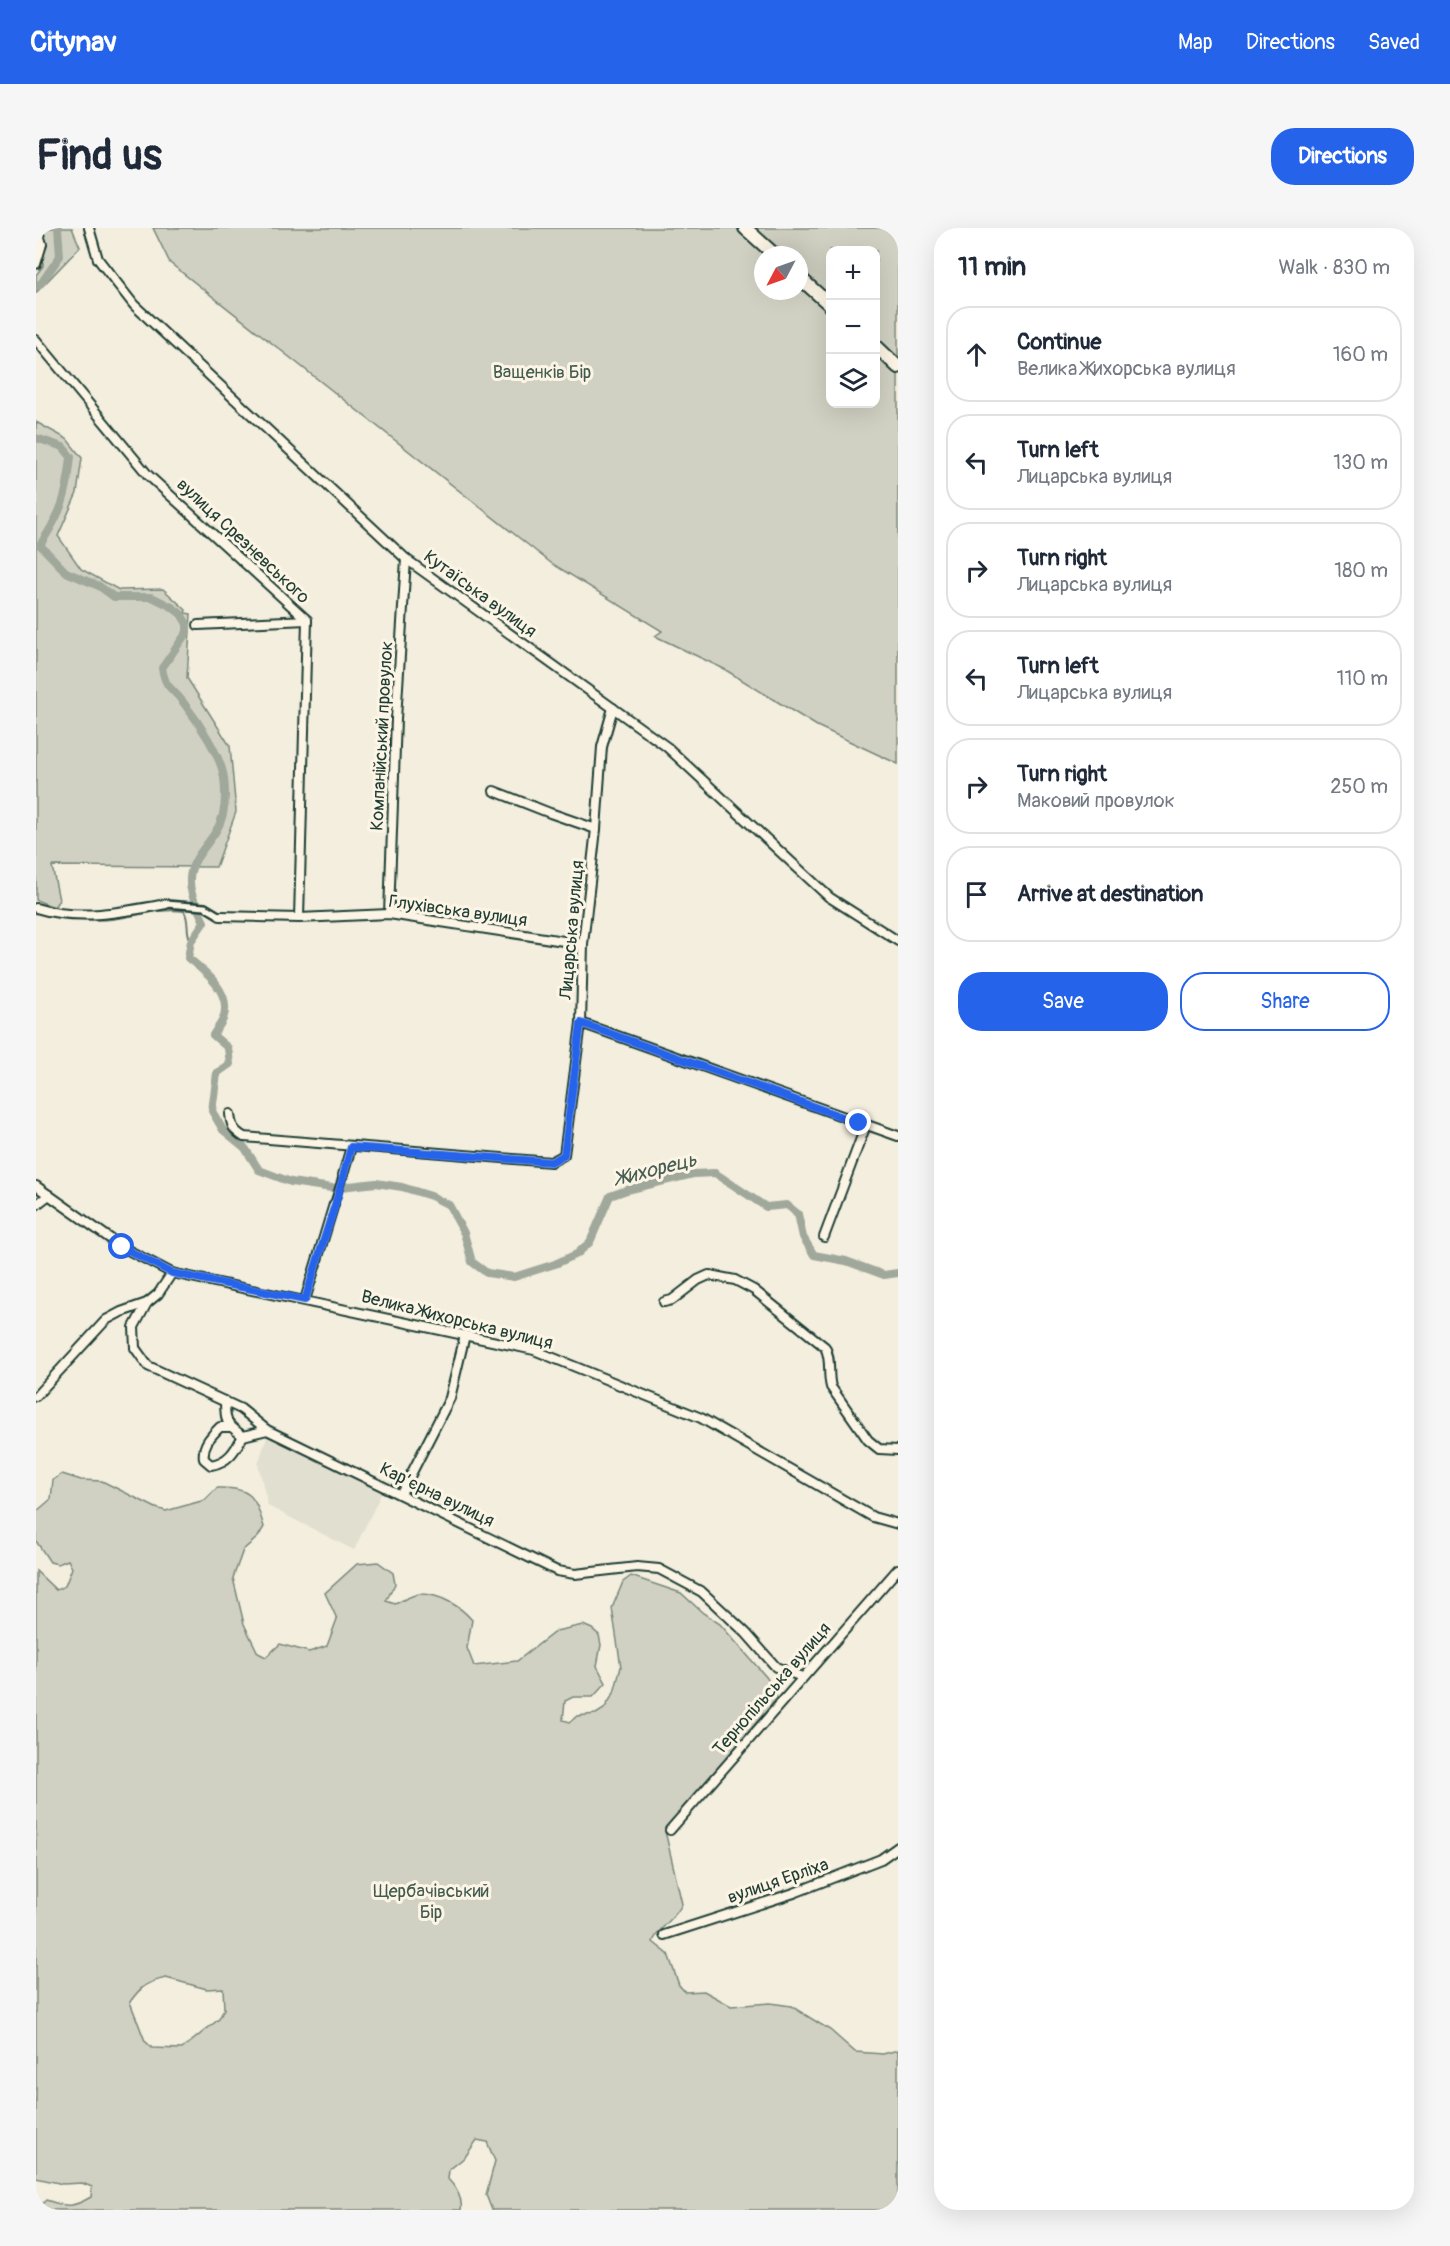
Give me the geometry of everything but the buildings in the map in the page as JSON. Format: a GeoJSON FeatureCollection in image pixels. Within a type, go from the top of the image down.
{"type":"FeatureCollection","features":[{"type":"Feature","properties":{"kind":"highway"},"geometry":{"type":"LineString","coordinates":[[745,228],[765,246]]}},
{"type":"Feature","properties":{"kind":"highway"},"geometry":{"type":"LineString","coordinates":[[808,285],[826,301]]}},
{"type":"Feature","properties":{"kind":"highway"},"geometry":{"type":"LineString","coordinates":[[880,350],[898,367]]}},
{"type":"Feature","properties":{"kind":"street"},"geometry":{"type":"LineString","coordinates":[[36,264],[42,244],[37,228]]}},
{"type":"Feature","properties":{"kind":"street","name":"Кутаїська вулиця"},"geometry":{"type":"LineString","coordinates":[[91,228],[98,259],[134,305],[406,559],[667,747],[830,897],[898,941]]}},
{"type":"Feature","properties":{"kind":"street","name":"вулиця Срезневського"},"geometry":{"type":"LineString","coordinates":[[36,340],[148,475],[307,620],[300,918]]}},
{"type":"Feature","properties":{"kind":"street","name":"Компанійський провулок"},"geometry":{"type":"LineString","coordinates":[[390,914],[396,719],[406,559]]}},
{"type":"Feature","properties":{"kind":"street"},"geometry":{"type":"LineString","coordinates":[[198,625],[307,620]]}},
{"type":"Feature","properties":{"kind":"street","name":"Лицарська вулиця"},"geometry":{"type":"LineString","coordinates":[[230,1114],[235,1132],[244,1137],[551,1162],[564,1155],[581,1023],[583,944],[596,829],[602,747],[612,708]]}},
{"type":"Feature","properties":{"kind":"street"},"geometry":{"type":"LineString","coordinates":[[494,791],[596,829]]}},
{"type":"Feature","properties":{"kind":"street"},"geometry":{"type":"LineString","coordinates":[[36,908],[57,915],[82,915],[166,904],[205,907],[220,916]]}},
{"type":"Feature","properties":{"kind":"street","name":"Глухівська вулиця"},"geometry":{"type":"LineString","coordinates":[[220,916],[300,918],[390,914],[583,944]]}},
{"type":"Feature","properties":{"kind":"street"},"geometry":{"type":"LineString","coordinates":[[581,1023],[898,1136]]}},
{"type":"Feature","properties":{"kind":"street"},"geometry":{"type":"LineString","coordinates":[[824,1237],[866,1125]]}},
{"type":"Feature","properties":{"kind":"street"},"geometry":{"type":"LineString","coordinates":[[305,1300],[351,1147]]}},
{"type":"Feature","properties":{"kind":"street","name":"Велика Жихорська вулиця"},"geometry":{"type":"LineString","coordinates":[[36,1186],[122,1247],[172,1273],[534,1350],[701,1418],[873,1517],[898,1524]]}},
{"type":"Feature","properties":{"kind":"street"},"geometry":{"type":"LineString","coordinates":[[36,1205],[49,1194]]}},
{"type":"Feature","properties":{"kind":"street","name":"Кар’єрна вулиця"},"geometry":{"type":"LineString","coordinates":[[172,1273],[158,1294],[147,1303],[134,1327],[135,1348],[148,1366],[241,1409],[267,1430],[557,1571],[575,1574],[637,1567],[659,1569],[702,1592],[746,1633],[776,1667],[802,1677]]}},
{"type":"Feature","properties":{"kind":"street"},"geometry":{"type":"LineString","coordinates":[[664,1302],[672,1300],[698,1280],[709,1275],[735,1280],[754,1290],[825,1347],[830,1357],[828,1377],[831,1387],[868,1440],[879,1449],[898,1450]]}},
{"type":"Feature","properties":{"kind":"street"},"geometry":{"type":"LineString","coordinates":[[36,1396],[106,1320],[147,1303]]}},
{"type":"Feature","properties":{"kind":"street"},"geometry":{"type":"LineString","coordinates":[[401,1494],[450,1398],[465,1335]]}},
{"type":"Feature","properties":{"kind":"street"},"geometry":{"type":"LineString","coordinates":[[225,1401],[225,1419],[230,1427],[243,1436]]}},
{"type":"Feature","properties":{"kind":"street"},"geometry":{"type":"LineString","coordinates":[[230,1427],[220,1426],[209,1437],[203,1450],[204,1459],[211,1465],[231,1457],[243,1436],[267,1430]]}},
{"type":"Feature","properties":{"kind":"street","name":"Тернопільська вулиця"},"geometry":{"type":"LineString","coordinates":[[670,1830],[898,1569]]}},
{"type":"Feature","properties":{"kind":"street","name":"вулиця Ерліха"},"geometry":{"type":"LineString","coordinates":[[664,1935],[794,1893],[881,1860],[898,1847]]}},
{"type":"Feature","properties":{"kind":"shaded area"},"geometry":{"type":"Polygon","coordinates":[[[268,1434],[383,1490],[354,1550],[268,1506],[258,1464],[268,1434]]]}},
{"type":"Feature","properties":{"kind":"green space"},"geometry":{"type":"Polygon","coordinates":[[[44,228],[72,228],[80,247],[36,293],[36,275],[43,266],[44,228]]]}},
{"type":"Feature","properties":{"kind":"green space","name":"Ващенків Бір"},"geometry":{"type":"Polygon","coordinates":[[[153,228],[898,228],[898,764],[817,726],[724,669],[655,636],[662,631],[551,563],[170,263],[153,228]]]}},
{"type":"Feature","properties":{"kind":"green space"},"geometry":{"type":"Polygon","coordinates":[[[36,422],[67,439],[82,458],[77,493],[58,536],[81,569],[119,590],[163,589],[186,610],[185,613],[191,614],[187,678],[230,746],[236,812],[216,867],[52,866],[59,900],[54,907],[36,900],[36,422]]]}},
{"type":"Feature","properties":{"kind":"green space","name":"Щербачівський Бір"},"geometry":{"type":"Polygon","coordinates":[[[62,1474],[81,1480],[102,1481],[166,1511],[205,1500],[217,1488],[237,1489],[250,1496],[258,1508],[264,1527],[258,1537],[243,1550],[233,1578],[244,1624],[258,1653],[266,1657],[280,1644],[309,1652],[327,1646],[337,1619],[325,1593],[357,1564],[378,1562],[393,1573],[395,1584],[386,1601],[395,1604],[418,1594],[435,1596],[456,1606],[472,1620],[467,1648],[474,1666],[517,1661],[556,1631],[583,1625],[592,1629],[599,1635],[601,1645],[597,1666],[606,1683],[593,1697],[573,1697],[565,1701],[563,1720],[570,1722],[577,1716],[596,1714],[604,1709],[614,1693],[621,1667],[612,1608],[623,1582],[631,1576],[681,1593],[703,1613],[720,1624],[767,1678],[777,1698],[665,1831],[682,1904],[653,1942],[668,1954],[679,1985],[685,1992],[704,1991],[731,2006],[770,2003],[791,2006],[830,2030],[855,2052],[883,2054],[898,2050],[898,2210],[492,2210],[486,2195],[495,2161],[487,2142],[477,2140],[465,2157],[449,2170],[448,2179],[458,2193],[461,2210],[36,2210],[46,2200],[64,2205],[79,2203],[91,2197],[92,2187],[82,2183],[63,2184],[36,2178],[36,1571],[56,1590],[65,1586],[72,1568],[68,1560],[58,1564],[50,1562],[36,1541],[36,1512],[51,1499],[53,1480],[62,1474]],[[166,1978],[141,1988],[130,2002],[145,2041],[152,2048],[182,2049],[219,2019],[224,2009],[223,1988],[207,1989],[166,1978]]]}},
{"type":"Feature","properties":{"kind":"waterway","name":"Жихорець"},"geometry":{"type":"LineString","coordinates":[[36,287],[60,256],[58,228]]}},
{"type":"Feature","properties":{"kind":"waterway","name":"Жихорець"},"geometry":{"type":"LineString","coordinates":[[36,438],[63,447],[71,457],[68,483],[62,503],[54,523],[40,545],[66,572],[99,586],[114,597],[152,597],[172,607],[181,614],[187,624],[187,632],[162,668],[167,684],[189,709],[213,749],[222,769],[225,791],[219,825],[196,860],[191,872],[191,890],[204,922],[191,941],[188,958],[210,977],[224,1000],[223,1019],[213,1035],[228,1048],[230,1064],[217,1073],[212,1111],[223,1130],[245,1148],[259,1170],[291,1182],[332,1188],[376,1183],[402,1187],[431,1196],[449,1205],[464,1233],[472,1262],[487,1273],[514,1277],[555,1264],[577,1254],[590,1242],[610,1196],[693,1174],[715,1173],[766,1207],[787,1205],[798,1214],[803,1237],[814,1255],[846,1261],[884,1275],[898,1273]]}},
{"type":"Feature","properties":{"kind":"waterway"},"geometry":{"type":"LineString","coordinates":[[59,917],[106,920],[157,911],[184,911],[191,941]]}},
{"type":"Feature","properties":{"kind":"waterway"},"geometry":{"type":"LineString","coordinates":[[36,912],[51,915]]}},
{"type":"Feature","properties":{"kind":"route"},"geometry":{"type":"LineString","coordinates":[[122,1247],[172,1273],[305,1300],[351,1147],[551,1162],[564,1155],[581,1023],[859,1123]]}}]}
